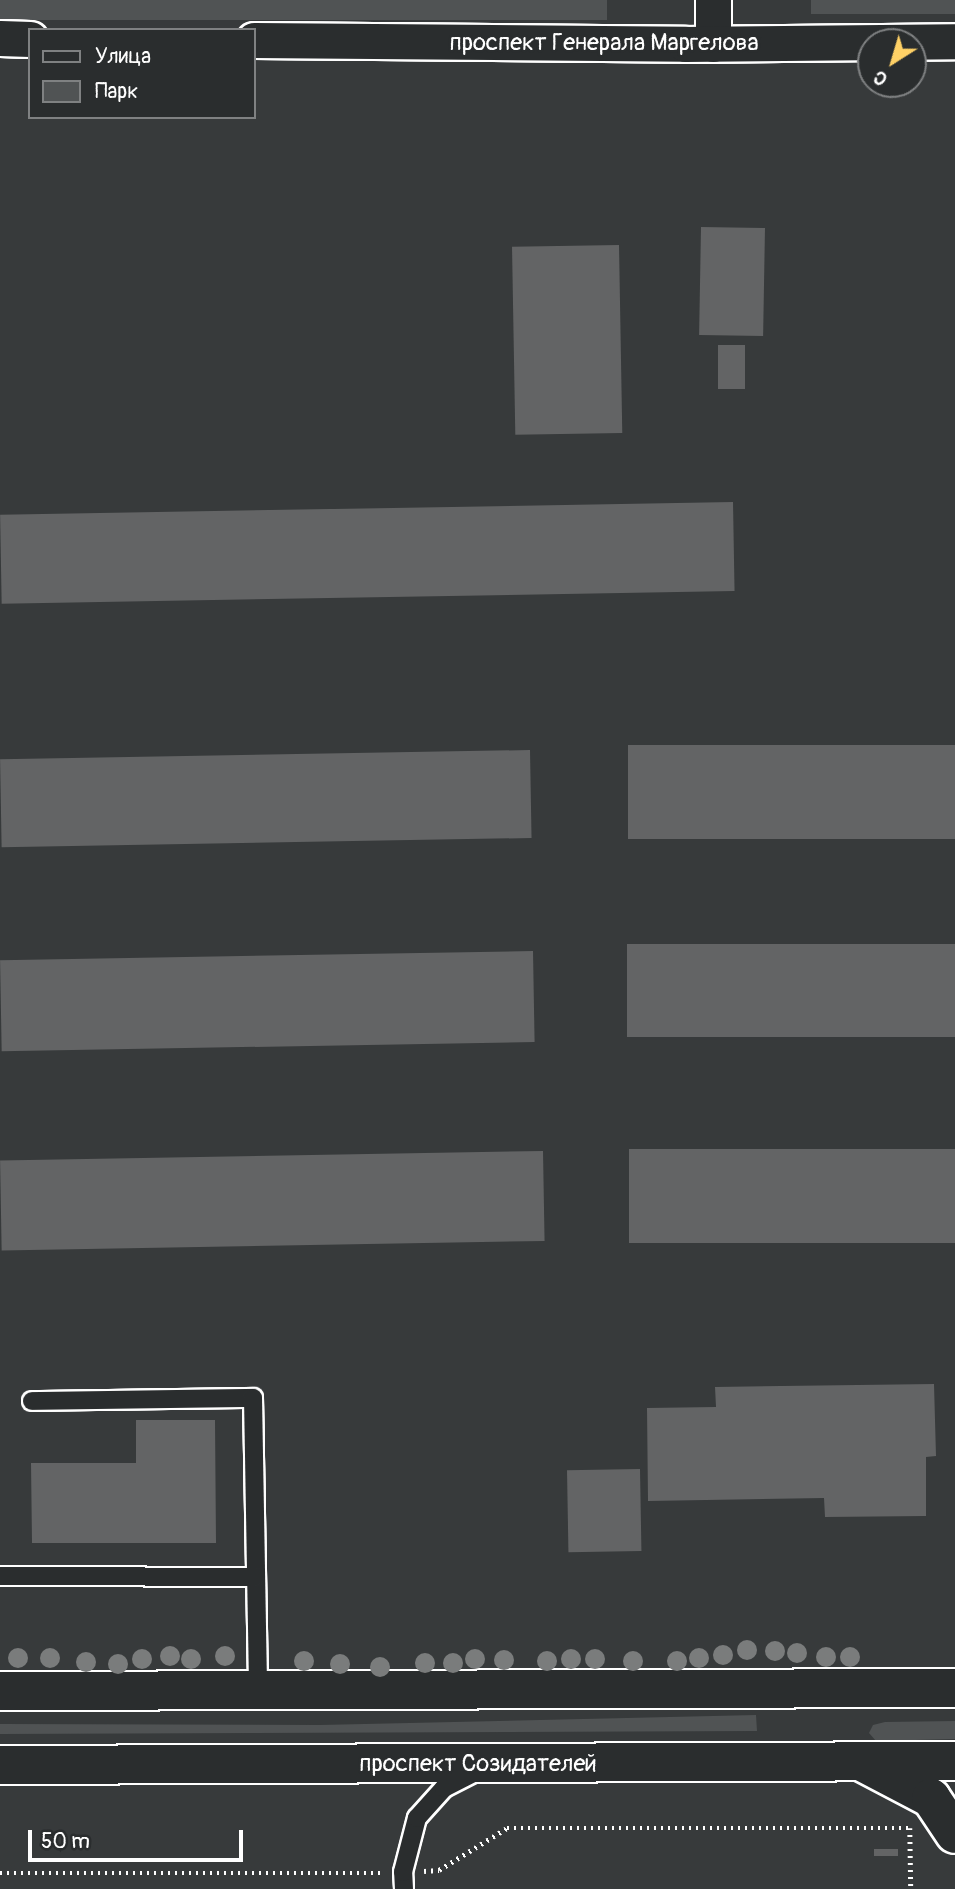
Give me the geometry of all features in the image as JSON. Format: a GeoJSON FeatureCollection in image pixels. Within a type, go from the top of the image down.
{"type":"FeatureCollection","features":[{"type":"Feature","properties":{"kind":"main road"},"geometry":{"type":"LineString","coordinates":[[0,1691],[955,1688]]}},
{"type":"Feature","properties":{"kind":"main road","name":"проспект Созидателей"},"geometry":{"type":"LineString","coordinates":[[0,1765],[955,1761]]}},
{"type":"Feature","properties":{"kind":"main road"},"geometry":{"type":"LineString","coordinates":[[862,1762],[931,1798],[955,1834]]}},
{"type":"Feature","properties":{"kind":"street"},"geometry":{"type":"LineString","coordinates":[[713,0],[713,44]]}},
{"type":"Feature","properties":{"kind":"street"},"geometry":{"type":"LineString","coordinates":[[0,38],[28,38]]}},
{"type":"Feature","properties":{"kind":"street","name":"проспект Генерала Маргелова"},"geometry":{"type":"LineString","coordinates":[[256,40],[713,44],[955,41]]}},
{"type":"Feature","properties":{"kind":"lane"},"geometry":{"type":"LineString","coordinates":[[32,1401],[253,1398],[258,1690]]}},
{"type":"Feature","properties":{"kind":"lane"},"geometry":{"type":"LineString","coordinates":[[0,1576],[256,1577]]}},
{"type":"Feature","properties":{"kind":"lane"},"geometry":{"type":"LineString","coordinates":[[403,1881],[417,1818],[444,1788],[490,1764]]}},
{"type":"Feature","properties":{"kind":"path"},"geometry":{"type":"LineString","coordinates":[[0,1873],[403,1881],[439,1870],[507,1828],[910,1828],[911,1889]]}},
{"type":"Feature","properties":{"kind":"green space"},"geometry":{"type":"Polygon","coordinates":[[[0,0],[607,0],[607,20],[0,20],[0,0]]]}},
{"type":"Feature","properties":{"kind":"green space"},"geometry":{"type":"Polygon","coordinates":[[[811,0],[955,0],[955,14],[811,14],[811,0]]]}},
{"type":"Feature","properties":{"kind":"green space"},"geometry":{"type":"Polygon","coordinates":[[[756,1715],[757,1731],[0,1734],[0,1724],[320,1725],[756,1715]]]}},
{"type":"Feature","properties":{"kind":"green space"},"geometry":{"type":"Polygon","coordinates":[[[955,1721],[955,1739],[876,1741],[869,1733],[873,1725],[885,1722],[955,1721]]]}},
{"type":"Feature","properties":{"kind":"building"},"geometry":{"type":"Polygon","coordinates":[[[701,227],[765,228],[763,336],[699,335],[701,227]]]}},
{"type":"Feature","properties":{"kind":"building"},"geometry":{"type":"Polygon","coordinates":[[[619,245],[622,433],[515,435],[512,247],[619,245]]]}},
{"type":"Feature","properties":{"kind":"building"},"geometry":{"type":"Polygon","coordinates":[[[718,345],[745,345],[745,389],[718,389],[718,345]]]}},
{"type":"Feature","properties":{"kind":"building"},"geometry":{"type":"Polygon","coordinates":[[[733,502],[735,591],[2,604],[0,515],[733,502]]]}},
{"type":"Feature","properties":{"kind":"building"},"geometry":{"type":"Polygon","coordinates":[[[628,745],[955,745],[955,839],[628,839],[628,745]]]}},
{"type":"Feature","properties":{"kind":"building"},"geometry":{"type":"Polygon","coordinates":[[[530,750],[532,838],[2,847],[0,759],[530,750]]]}},
{"type":"Feature","properties":{"kind":"building"},"geometry":{"type":"Polygon","coordinates":[[[627,944],[955,944],[955,1037],[627,1037],[627,944]]]}},
{"type":"Feature","properties":{"kind":"building"},"geometry":{"type":"Polygon","coordinates":[[[533,951],[535,1042],[2,1051],[0,960],[533,951]]]}},
{"type":"Feature","properties":{"kind":"building"},"geometry":{"type":"Polygon","coordinates":[[[629,1149],[955,1149],[955,1243],[629,1243],[629,1149]]]}},
{"type":"Feature","properties":{"kind":"building"},"geometry":{"type":"Polygon","coordinates":[[[543,1151],[545,1241],[2,1250],[0,1160],[543,1151]]]}},
{"type":"Feature","properties":{"kind":"building"},"geometry":{"type":"Polygon","coordinates":[[[934,1384],[936,1456],[926,1457],[926,1516],[825,1517],[824,1498],[648,1501],[647,1408],[716,1407],[715,1387],[934,1384]]]}},
{"type":"Feature","properties":{"kind":"building"},"geometry":{"type":"Polygon","coordinates":[[[136,1420],[215,1420],[216,1543],[32,1543],[31,1463],[136,1463],[136,1420]]]}},
{"type":"Feature","properties":{"kind":"building"},"geometry":{"type":"Polygon","coordinates":[[[640,1469],[641,1551],[568,1552],[567,1470],[640,1469]]]}},
{"type":"Feature","properties":{"kind":"building"},"geometry":{"type":"Polygon","coordinates":[[[874,1849],[898,1849],[898,1856],[874,1856],[874,1849]]]}}]}
